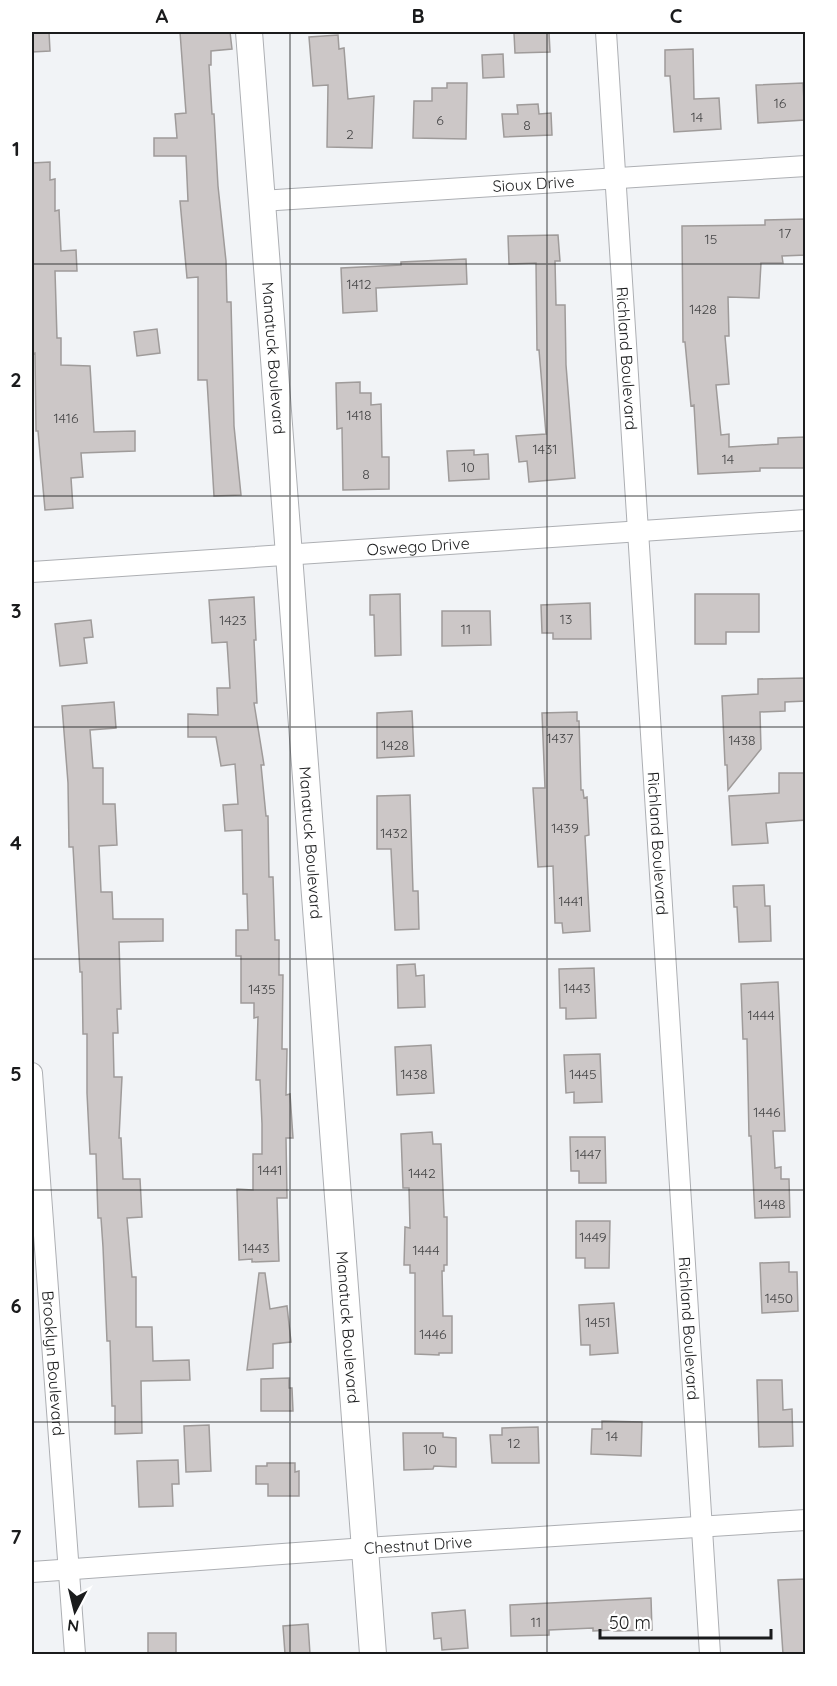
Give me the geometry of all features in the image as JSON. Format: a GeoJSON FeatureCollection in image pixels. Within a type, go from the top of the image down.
{"type":"FeatureCollection","features":[{"type":"Feature","properties":{"kind":"street","name":"Manatuck Boulevard"},"geometry":{"type":"LineString","coordinates":[[249,32],[373,1654]]}},
{"type":"Feature","properties":{"kind":"street","name":"Richland Boulevard"},"geometry":{"type":"LineString","coordinates":[[606,32],[710,1654]]}},
{"type":"Feature","properties":{"kind":"street","name":"Sioux Drive"},"geometry":{"type":"LineString","coordinates":[[261,201],[806,166]]}},
{"type":"Feature","properties":{"kind":"street","name":"Oswego Drive"},"geometry":{"type":"LineString","coordinates":[[32,572],[806,520]]}},
{"type":"Feature","properties":{"kind":"street","name":"Brooklyn Boulevard"},"geometry":{"type":"LineString","coordinates":[[32,1073],[75,1654]]}},
{"type":"Feature","properties":{"kind":"street","name":"Chestnut Drive"},"geometry":{"type":"LineString","coordinates":[[32,1572],[806,1520]]}},
{"type":"Feature","properties":{"kind":"building"},"geometry":{"type":"Polygon","coordinates":[[[32,32],[49,32],[50,51],[32,52],[32,32]]]}},
{"type":"Feature","properties":{"kind":"building"},"geometry":{"type":"Polygon","coordinates":[[[180,32],[230,32],[232,49],[211,51],[211,65],[209,65],[226,261],[227,302],[231,302],[234,426],[241,495],[214,496],[207,380],[198,380],[198,277],[187,278],[180,201],[188,201],[186,156],[154,156],[154,138],[177,138],[175,114],[186,113],[180,32]]]}},
{"type":"Feature","properties":{"kind":"building"},"geometry":{"type":"Polygon","coordinates":[[[549,32],[550,52],[515,53],[514,33],[549,32]]]}},
{"type":"Feature","properties":{"kind":"building"},"geometry":{"type":"Polygon","coordinates":[[[338,35],[339,49],[344,48],[348,99],[374,96],[372,148],[327,147],[328,85],[313,86],[309,37],[338,35]]]}},
{"type":"Feature","properties":{"kind":"building"},"geometry":{"type":"Polygon","coordinates":[[[693,49],[694,99],[719,98],[721,129],[674,132],[670,76],[665,76],[665,50],[693,49]]]}},
{"type":"Feature","properties":{"kind":"building"},"geometry":{"type":"Polygon","coordinates":[[[503,54],[504,77],[483,78],[482,55],[503,54]]]}},
{"type":"Feature","properties":{"kind":"building"},"geometry":{"type":"Polygon","coordinates":[[[447,83],[467,83],[466,139],[413,138],[414,101],[432,101],[432,88],[447,88],[447,83]]]}},
{"type":"Feature","properties":{"kind":"building"},"geometry":{"type":"Polygon","coordinates":[[[803,83],[805,120],[758,123],[756,85],[803,83]]]}},
{"type":"Feature","properties":{"kind":"building"},"geometry":{"type":"Polygon","coordinates":[[[538,104],[539,114],[551,113],[552,135],[504,137],[502,114],[518,114],[517,105],[538,104]]]}},
{"type":"Feature","properties":{"kind":"building"},"geometry":{"type":"Polygon","coordinates":[[[50,162],[50,180],[55,179],[55,211],[59,210],[61,251],[76,250],[77,271],[55,271],[57,338],[61,338],[61,365],[90,366],[94,432],[135,431],[135,451],[81,453],[83,477],[71,478],[73,508],[45,510],[38,431],[36,431],[35,353],[32,354],[32,163],[50,162]]]}},
{"type":"Feature","properties":{"kind":"building"},"geometry":{"type":"Polygon","coordinates":[[[806,219],[806,255],[782,256],[783,263],[761,263],[759,298],[728,297],[729,336],[725,336],[729,384],[716,385],[721,435],[729,434],[729,447],[778,444],[778,438],[806,437],[806,468],[760,468],[760,471],[698,474],[694,405],[691,406],[685,342],[683,342],[682,226],[765,225],[765,220],[806,219]]]}},
{"type":"Feature","properties":{"kind":"building"},"geometry":{"type":"Polygon","coordinates":[[[558,235],[560,261],[555,261],[556,305],[565,305],[566,365],[575,478],[529,482],[527,461],[519,462],[516,436],[546,434],[539,350],[537,350],[536,263],[509,264],[508,236],[558,235]]]}},
{"type":"Feature","properties":{"kind":"building"},"geometry":{"type":"Polygon","coordinates":[[[466,259],[467,284],[376,288],[377,311],[343,313],[341,268],[466,259]]]}},
{"type":"Feature","properties":{"kind":"building"},"geometry":{"type":"Polygon","coordinates":[[[157,329],[160,353],[137,356],[134,332],[157,329]]]}},
{"type":"Feature","properties":{"kind":"building"},"geometry":{"type":"Polygon","coordinates":[[[360,382],[360,393],[371,393],[371,405],[381,404],[382,457],[389,457],[389,489],[343,490],[342,428],[337,429],[336,383],[360,382]]]}},
{"type":"Feature","properties":{"kind":"building"},"geometry":{"type":"Polygon","coordinates":[[[474,450],[474,455],[488,454],[489,479],[449,481],[447,451],[474,450]]]}},
{"type":"Feature","properties":{"kind":"building"},"geometry":{"type":"Polygon","coordinates":[[[400,594],[401,655],[375,656],[374,615],[370,615],[370,595],[400,594]]]}},
{"type":"Feature","properties":{"kind":"building"},"geometry":{"type":"Polygon","coordinates":[[[695,594],[759,594],[759,632],[726,632],[726,644],[695,644],[695,594]]]}},
{"type":"Feature","properties":{"kind":"building"},"geometry":{"type":"Polygon","coordinates":[[[254,597],[257,703],[254,703],[264,765],[261,765],[266,816],[268,816],[269,877],[273,877],[275,940],[279,940],[279,975],[283,975],[282,1049],[287,1049],[286,1095],[290,1094],[293,1138],[286,1138],[287,1198],[277,1198],[279,1261],[252,1262],[252,1259],[239,1260],[237,1189],[253,1190],[253,1154],[262,1154],[262,1124],[260,1080],[256,1080],[258,1017],[254,1018],[254,1003],[241,1003],[241,956],[236,956],[236,930],[248,930],[247,894],[243,894],[242,830],[225,831],[223,805],[238,804],[235,764],[221,766],[216,737],[188,737],[188,714],[218,715],[217,688],[230,688],[227,642],[212,643],[209,600],[254,597]]]}},
{"type":"Feature","properties":{"kind":"building"},"geometry":{"type":"Polygon","coordinates":[[[590,603],[591,639],[553,639],[553,633],[542,633],[541,605],[590,603]]]}},
{"type":"Feature","properties":{"kind":"building"},"geometry":{"type":"Polygon","coordinates":[[[442,611],[490,611],[491,645],[442,646],[442,611]]]}},
{"type":"Feature","properties":{"kind":"building"},"geometry":{"type":"Polygon","coordinates":[[[91,620],[93,637],[84,638],[87,663],[60,666],[55,624],[91,620]]]}},
{"type":"Feature","properties":{"kind":"building"},"geometry":{"type":"Polygon","coordinates":[[[806,678],[806,701],[785,702],[785,711],[760,712],[761,749],[728,790],[722,696],[758,694],[758,679],[806,678]]]}},
{"type":"Feature","properties":{"kind":"building"},"geometry":{"type":"Polygon","coordinates":[[[114,702],[116,728],[90,730],[93,768],[103,768],[103,804],[115,804],[117,845],[99,846],[101,892],[112,892],[113,919],[163,919],[163,941],[119,942],[121,1009],[117,1009],[118,1033],[113,1033],[114,1077],[122,1077],[119,1138],[121,1138],[123,1179],[140,1179],[142,1217],[127,1218],[132,1277],[136,1277],[136,1327],[152,1327],[153,1361],[189,1360],[190,1380],[141,1381],[142,1433],[115,1434],[110,1341],[107,1341],[101,1218],[98,1218],[96,1154],[90,1154],[87,1034],[83,1034],[82,972],[80,972],[73,847],[69,847],[68,783],[62,706],[114,702]]]}},
{"type":"Feature","properties":{"kind":"building"},"geometry":{"type":"Polygon","coordinates":[[[412,711],[414,756],[377,758],[377,713],[412,711]]]}},
{"type":"Feature","properties":{"kind":"building"},"geometry":{"type":"Polygon","coordinates":[[[577,712],[581,790],[583,790],[584,798],[587,797],[589,835],[585,836],[590,931],[563,933],[562,923],[555,923],[553,866],[538,867],[533,788],[545,788],[542,713],[577,712]]]}},
{"type":"Feature","properties":{"kind":"building"},"geometry":{"type":"Polygon","coordinates":[[[779,773],[806,773],[806,820],[766,823],[768,843],[732,845],[729,796],[779,793],[779,773]]]}},
{"type":"Feature","properties":{"kind":"building"},"geometry":{"type":"Polygon","coordinates":[[[410,795],[413,891],[418,891],[419,929],[395,930],[391,849],[377,849],[377,796],[410,795]]]}},
{"type":"Feature","properties":{"kind":"building"},"geometry":{"type":"Polygon","coordinates":[[[764,885],[765,906],[770,906],[771,941],[739,942],[733,886],[764,885]]]}},
{"type":"Feature","properties":{"kind":"building"},"geometry":{"type":"Polygon","coordinates":[[[415,964],[416,976],[424,975],[425,1007],[398,1008],[397,965],[415,964]]]}},
{"type":"Feature","properties":{"kind":"building"},"geometry":{"type":"Polygon","coordinates":[[[594,968],[596,1018],[566,1019],[566,1008],[560,1008],[559,969],[594,968]]]}},
{"type":"Feature","properties":{"kind":"building"},"geometry":{"type":"Polygon","coordinates":[[[778,982],[785,1131],[773,1131],[775,1168],[781,1167],[781,1179],[789,1179],[790,1217],[755,1218],[751,1136],[749,1136],[747,1039],[743,1039],[741,984],[778,982]]]}},
{"type":"Feature","properties":{"kind":"building"},"geometry":{"type":"Polygon","coordinates":[[[431,1045],[434,1093],[397,1095],[395,1047],[431,1045]]]}},
{"type":"Feature","properties":{"kind":"building"},"geometry":{"type":"Polygon","coordinates":[[[600,1054],[602,1102],[574,1103],[574,1092],[566,1093],[564,1055],[600,1054]]]}},
{"type":"Feature","properties":{"kind":"building"},"geometry":{"type":"Polygon","coordinates":[[[432,1132],[433,1144],[441,1144],[444,1217],[447,1217],[447,1265],[444,1265],[444,1271],[442,1271],[443,1316],[452,1316],[452,1353],[439,1353],[439,1355],[415,1354],[415,1273],[410,1273],[410,1265],[404,1265],[405,1227],[410,1228],[409,1188],[403,1188],[401,1134],[432,1132]]]}},
{"type":"Feature","properties":{"kind":"building"},"geometry":{"type":"Polygon","coordinates":[[[570,1137],[605,1137],[606,1183],[579,1183],[579,1171],[571,1171],[570,1137]]]}},
{"type":"Feature","properties":{"kind":"building"},"geometry":{"type":"Polygon","coordinates":[[[576,1221],[610,1221],[609,1268],[585,1268],[585,1258],[576,1258],[576,1221]]]}},
{"type":"Feature","properties":{"kind":"building"},"geometry":{"type":"Polygon","coordinates":[[[789,1262],[789,1272],[797,1272],[798,1311],[762,1313],[760,1263],[789,1262]]]}},
{"type":"Feature","properties":{"kind":"building"},"geometry":{"type":"Polygon","coordinates":[[[259,1273],[265,1273],[270,1309],[287,1306],[291,1342],[273,1344],[273,1368],[247,1370],[259,1273]]]}},
{"type":"Feature","properties":{"kind":"building"},"geometry":{"type":"Polygon","coordinates":[[[614,1303],[618,1353],[590,1355],[590,1345],[581,1345],[579,1305],[614,1303]]]}},
{"type":"Feature","properties":{"kind":"building"},"geometry":{"type":"Polygon","coordinates":[[[289,1378],[293,1411],[261,1411],[261,1379],[289,1378]]]}},
{"type":"Feature","properties":{"kind":"building"},"geometry":{"type":"Polygon","coordinates":[[[757,1380],[782,1380],[783,1410],[792,1409],[793,1446],[759,1447],[757,1380]]]}},
{"type":"Feature","properties":{"kind":"building"},"geometry":{"type":"Polygon","coordinates":[[[602,1421],[642,1422],[641,1456],[591,1454],[592,1429],[602,1429],[602,1421]]]}},
{"type":"Feature","properties":{"kind":"building"},"geometry":{"type":"Polygon","coordinates":[[[209,1425],[211,1471],[186,1472],[184,1426],[209,1425]]]}},
{"type":"Feature","properties":{"kind":"building"},"geometry":{"type":"Polygon","coordinates":[[[538,1427],[539,1463],[492,1463],[490,1435],[502,1435],[502,1428],[538,1427]]]}},
{"type":"Feature","properties":{"kind":"building"},"geometry":{"type":"Polygon","coordinates":[[[403,1433],[443,1433],[443,1437],[456,1438],[456,1467],[434,1466],[433,1469],[404,1470],[403,1433]]]}},
{"type":"Feature","properties":{"kind":"building"},"geometry":{"type":"Polygon","coordinates":[[[178,1460],[179,1484],[172,1484],[173,1506],[139,1507],[137,1461],[178,1460]]]}},
{"type":"Feature","properties":{"kind":"building"},"geometry":{"type":"Polygon","coordinates":[[[267,1463],[295,1463],[295,1472],[299,1471],[299,1496],[268,1496],[268,1484],[256,1484],[256,1466],[267,1466],[267,1463]]]}},
{"type":"Feature","properties":{"kind":"building"},"geometry":{"type":"Polygon","coordinates":[[[806,1579],[806,1654],[783,1654],[778,1580],[806,1579]]]}},
{"type":"Feature","properties":{"kind":"building"},"geometry":{"type":"Polygon","coordinates":[[[651,1598],[652,1630],[593,1631],[593,1628],[549,1630],[549,1635],[511,1636],[510,1605],[651,1598]]]}},
{"type":"Feature","properties":{"kind":"building"},"geometry":{"type":"Polygon","coordinates":[[[465,1610],[468,1648],[442,1650],[441,1638],[434,1639],[432,1613],[465,1610]]]}},
{"type":"Feature","properties":{"kind":"building"},"geometry":{"type":"Polygon","coordinates":[[[308,1624],[310,1654],[285,1654],[283,1626],[308,1624]]]}},
{"type":"Feature","properties":{"kind":"building"},"geometry":{"type":"Polygon","coordinates":[[[148,1633],[176,1633],[176,1654],[148,1654],[148,1633]]]}}]}
